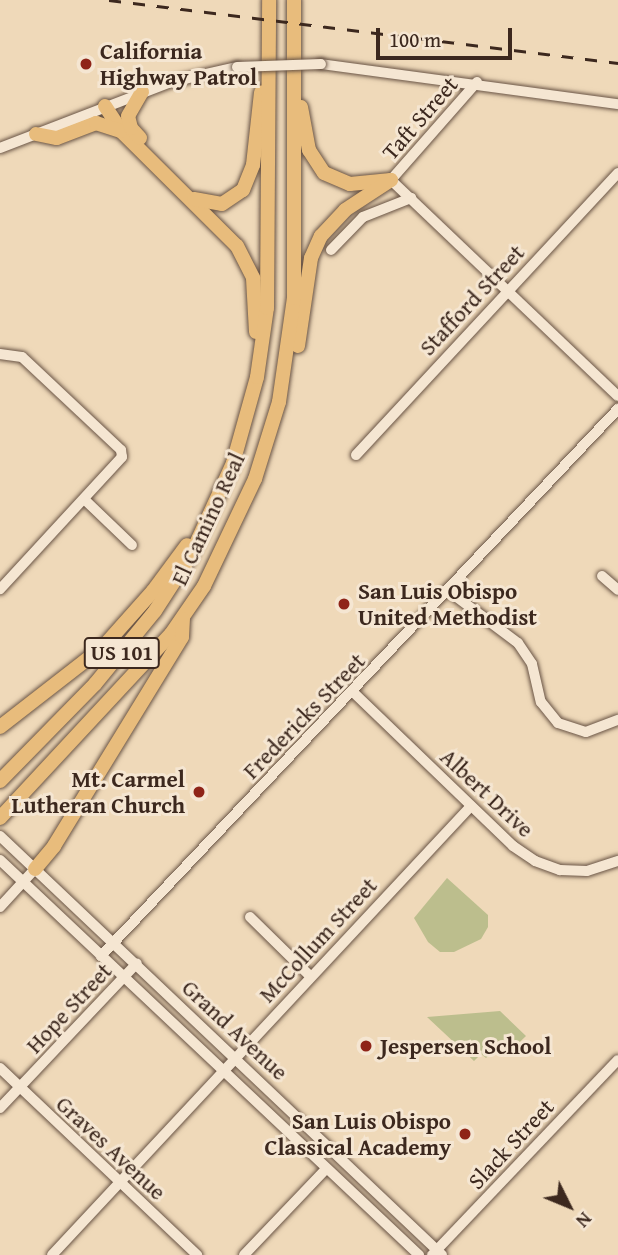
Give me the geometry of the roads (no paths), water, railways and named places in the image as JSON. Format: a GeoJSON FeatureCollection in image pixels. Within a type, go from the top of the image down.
{"type":"FeatureCollection","features":[{"type":"Feature","properties":{"kind":"highway","name":"El Camino Real"},"geometry":{"type":"LineString","coordinates":[[0,781],[139,632],[177,579],[216,504],[246,423],[262,350],[269,285],[269,0]]}},
{"type":"Feature","properties":{"kind":"highway","name":"El Camino Real"},"geometry":{"type":"LineString","coordinates":[[0,818],[117,697],[183,617],[227,543],[255,479],[286,365],[294,299],[294,0]]}},
{"type":"Feature","properties":{"kind":"highway"},"geometry":{"type":"LineString","coordinates":[[193,199],[230,202],[247,184],[269,61]]}},
{"type":"Feature","properties":{"kind":"highway"},"geometry":{"type":"LineString","coordinates":[[142,92],[130,110],[129,124],[173,170],[178,185]]}},
{"type":"Feature","properties":{"kind":"highway"},"geometry":{"type":"LineString","coordinates":[[296,96],[309,150],[324,173],[350,184],[391,180]]}},
{"type":"Feature","properties":{"kind":"highway"},"geometry":{"type":"LineString","coordinates":[[105,106],[121,131],[231,237],[248,265],[262,350]]}},
{"type":"Feature","properties":{"kind":"highway"},"geometry":{"type":"LineString","coordinates":[[36,134],[57,138],[96,122],[121,131]]}},
{"type":"Feature","properties":{"kind":"highway"},"geometry":{"type":"LineString","coordinates":[[286,365],[296,353],[311,258],[321,236],[345,210],[391,180]]}},
{"type":"Feature","properties":{"kind":"highway"},"geometry":{"type":"LineString","coordinates":[[0,727],[63,682],[109,640],[153,592],[216,504]]}},
{"type":"Feature","properties":{"kind":"highway"},"geometry":{"type":"LineString","coordinates":[[35,869],[182,637],[183,617]]}},
{"type":"Feature","properties":{"kind":"street"},"geometry":{"type":"LineString","coordinates":[[0,148],[142,92],[188,77],[237,68],[321,64],[477,82],[618,104]]}},
{"type":"Feature","properties":{"kind":"street","name":"Taft Street"},"geometry":{"type":"LineString","coordinates":[[391,180],[477,82]]}},
{"type":"Feature","properties":{"kind":"street","name":"Stafford Street"},"geometry":{"type":"LineString","coordinates":[[356,455],[618,173]]}},
{"type":"Feature","properties":{"kind":"street"},"geometry":{"type":"LineString","coordinates":[[391,180],[618,396]]}},
{"type":"Feature","properties":{"kind":"street"},"geometry":{"type":"LineString","coordinates":[[331,250],[363,217],[411,198]]}},
{"type":"Feature","properties":{"kind":"street"},"geometry":{"type":"LineString","coordinates":[[0,354],[22,357],[121,450],[120,463],[0,589]]}},
{"type":"Feature","properties":{"kind":"street","name":"Fredericks Street"},"geometry":{"type":"LineString","coordinates":[[101,956],[450,592],[618,409]]}},
{"type":"Feature","properties":{"kind":"street"},"geometry":{"type":"LineString","coordinates":[[85,500],[132,545]]}},
{"type":"Feature","properties":{"kind":"street"},"geometry":{"type":"LineString","coordinates":[[602,576],[618,590]]}},
{"type":"Feature","properties":{"kind":"street"},"geometry":{"type":"LineString","coordinates":[[450,592],[517,643],[532,664],[541,702],[558,723],[586,732],[618,720]]}},
{"type":"Feature","properties":{"kind":"street","name":"Albert Drive"},"geometry":{"type":"LineString","coordinates":[[353,692],[471,806],[534,861],[560,870],[587,871],[618,861]]}},
{"type":"Feature","properties":{"kind":"street","name":"McCollum Street"},"geometry":{"type":"LineString","coordinates":[[52,1255],[471,806]]}},
{"type":"Feature","properties":{"kind":"street","name":"Grand Avenue"},"geometry":{"type":"LineString","coordinates":[[0,836],[115,942],[438,1253]]}},
{"type":"Feature","properties":{"kind":"street","name":"Grand Avenue"},"geometry":{"type":"LineString","coordinates":[[0,860],[419,1255]]}},
{"type":"Feature","properties":{"kind":"street"},"geometry":{"type":"LineString","coordinates":[[0,906],[35,869]]}},
{"type":"Feature","properties":{"kind":"street"},"geometry":{"type":"LineString","coordinates":[[250,917],[310,976]]}},
{"type":"Feature","properties":{"kind":"street","name":"Hope Street"},"geometry":{"type":"LineString","coordinates":[[0,1108],[137,963]]}},
{"type":"Feature","properties":{"kind":"street","name":"Slack Street"},"geometry":{"type":"LineString","coordinates":[[438,1253],[618,1059]]}},
{"type":"Feature","properties":{"kind":"street","name":"Graves Avenue"},"geometry":{"type":"LineString","coordinates":[[0,1068],[197,1255]]}},
{"type":"Feature","properties":{"kind":"street"},"geometry":{"type":"LineString","coordinates":[[244,1255],[326,1169]]}},
{"type":"Feature","properties":{"kind":"railway"},"geometry":{"type":"LineString","coordinates":[[109,0],[618,63]]}},
{"type":"Feature","properties":{"kind":"place","name":"California Highway Patrol"},"geometry":{"type":"Point","coordinates":[86,64]}},
{"type":"Feature","properties":{"kind":"place","name":"San Luis Obispo United Methodist"},"geometry":{"type":"Point","coordinates":[344,604]}},
{"type":"Feature","properties":{"kind":"place","name":"Mt. Carmel Lutheran Church"},"geometry":{"type":"Point","coordinates":[199,792]}},
{"type":"Feature","properties":{"kind":"place","name":"Jespersen School"},"geometry":{"type":"Point","coordinates":[366,1046]}},
{"type":"Feature","properties":{"kind":"place","name":"San Luis Obispo Classical Academy"},"geometry":{"type":"Point","coordinates":[465,1134]}}]}
